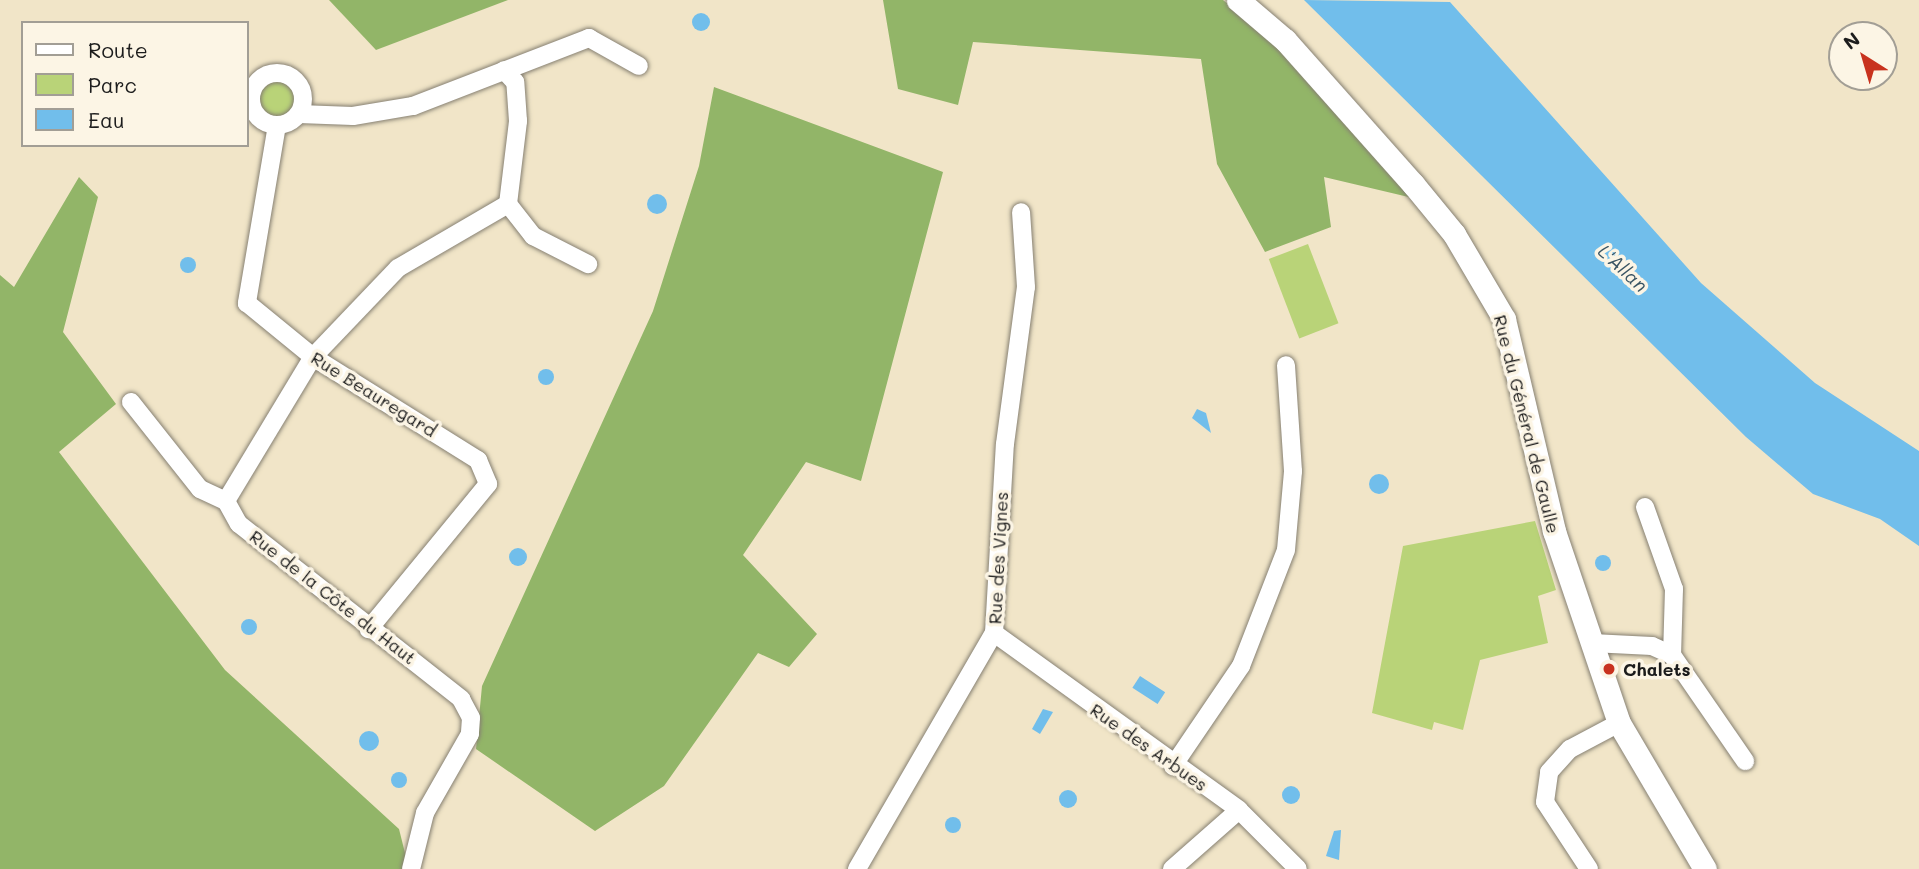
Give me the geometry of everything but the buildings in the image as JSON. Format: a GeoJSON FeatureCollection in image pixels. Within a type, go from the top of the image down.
{"type":"FeatureCollection","features":[{"type":"Feature","properties":{"kind":"main road","name":"Rue du Général de Gaulle"},"geometry":{"type":"LineString","coordinates":[[1238,0],[1284,40],[1413,184],[1454,234],[1504,319],[1554,531],[1619,723],[1705,869]]}},
{"type":"Feature","properties":{"kind":"street"},"geometry":{"type":"LineString","coordinates":[[299,114],[304,98],[298,83],[269,74],[251,99],[256,115],[277,125],[299,114],[354,116],[413,106],[589,38],[639,66]]}},
{"type":"Feature","properties":{"kind":"street"},"geometry":{"type":"LineString","coordinates":[[504,70],[515,82],[518,121],[508,204],[533,236],[588,264]]}},
{"type":"Feature","properties":{"kind":"street","name":"Rue Beauregard"},"geometry":{"type":"LineString","coordinates":[[277,125],[247,303],[313,358],[478,460],[488,484],[369,629]]}},
{"type":"Feature","properties":{"kind":"street"},"geometry":{"type":"LineString","coordinates":[[226,501],[313,358],[398,268],[508,204]]}},
{"type":"Feature","properties":{"kind":"street","name":"Rue des Vignes"},"geometry":{"type":"LineString","coordinates":[[857,869],[994,633],[1005,444],[1026,287],[1021,212]]}},
{"type":"Feature","properties":{"kind":"street"},"geometry":{"type":"LineString","coordinates":[[1173,766],[1241,666],[1286,550],[1293,471],[1286,365]]}},
{"type":"Feature","properties":{"kind":"street","name":"Rue de la Côte du Haut"},"geometry":{"type":"LineString","coordinates":[[131,402],[200,489],[226,501],[239,524],[461,699],[471,718],[470,734],[425,813],[411,869]]}},
{"type":"Feature","properties":{"kind":"street"},"geometry":{"type":"LineString","coordinates":[[1645,507],[1674,589],[1672,655]]}},
{"type":"Feature","properties":{"kind":"street","name":"Rue des Arbues"},"geometry":{"type":"LineString","coordinates":[[994,633],[1173,766],[1239,810],[1298,869]]}},
{"type":"Feature","properties":{"kind":"street"},"geometry":{"type":"LineString","coordinates":[[1592,643],[1651,646],[1672,655],[1745,761]]}},
{"type":"Feature","properties":{"kind":"street"},"geometry":{"type":"LineString","coordinates":[[1589,869],[1545,802],[1549,772],[1570,748],[1619,723]]}},
{"type":"Feature","properties":{"kind":"street"},"geometry":{"type":"LineString","coordinates":[[1172,869],[1239,810]]}},
{"type":"Feature","properties":{"kind":"green space"},"geometry":{"type":"Polygon","coordinates":[[[329,0],[508,0],[376,50],[329,0]]]}},
{"type":"Feature","properties":{"kind":"green space"},"geometry":{"type":"Polygon","coordinates":[[[883,0],[1223,0],[1272,40],[1417,199],[1324,177],[1331,227],[1265,252],[1217,164],[1201,59],[973,42],[958,105],[898,89],[883,0]]]}},
{"type":"Feature","properties":{"kind":"green space"},"geometry":{"type":"Polygon","coordinates":[[[277,79],[291,85],[297,99],[291,113],[277,119],[263,113],[257,99],[263,85],[277,79]]]}},
{"type":"Feature","properties":{"kind":"green space"},"geometry":{"type":"Polygon","coordinates":[[[714,87],[943,172],[861,481],[806,462],[743,555],[817,634],[789,667],[758,653],[664,786],[595,831],[476,749],[482,686],[653,311],[699,166],[714,87]]]}},
{"type":"Feature","properties":{"kind":"green space"},"geometry":{"type":"Polygon","coordinates":[[[79,177],[98,197],[63,332],[116,404],[59,452],[225,670],[399,829],[409,869],[0,869],[0,275],[14,287],[79,177]]]}},
{"type":"Feature","properties":{"kind":"green space"},"geometry":{"type":"Polygon","coordinates":[[[1308,244],[1338,323],[1299,338],[1269,259],[1308,244]]]}},
{"type":"Feature","properties":{"kind":"green space"},"geometry":{"type":"Polygon","coordinates":[[[1535,521],[1556,590],[1538,596],[1548,643],[1480,660],[1463,730],[1434,722],[1432,730],[1372,713],[1403,546],[1535,521]]]}},
{"type":"Feature","properties":{"kind":"water","name":"L'Allan"},"geometry":{"type":"Polygon","coordinates":[[[1304,0],[1450,2],[1701,283],[1815,383],[1919,451],[1919,546],[1880,519],[1813,494],[1746,437],[1304,0]]]}},
{"type":"Feature","properties":{"kind":"water"},"geometry":{"type":"Polygon","coordinates":[[[701,13],[707,16],[710,22],[707,28],[701,31],[695,28],[692,22],[695,16],[701,13]]]}},
{"type":"Feature","properties":{"kind":"water"},"geometry":{"type":"Polygon","coordinates":[[[657,194],[664,197],[667,204],[664,211],[657,214],[650,211],[647,204],[650,197],[657,194]]]}},
{"type":"Feature","properties":{"kind":"water"},"geometry":{"type":"Polygon","coordinates":[[[188,257],[194,259],[194,271],[188,273],[182,271],[180,265],[182,259],[188,257]]]}},
{"type":"Feature","properties":{"kind":"water"},"geometry":{"type":"Polygon","coordinates":[[[546,369],[552,371],[552,383],[546,385],[540,383],[538,377],[540,371],[546,369]]]}},
{"type":"Feature","properties":{"kind":"water"},"geometry":{"type":"Polygon","coordinates":[[[1197,409],[1206,413],[1211,433],[1192,418],[1197,409]]]}},
{"type":"Feature","properties":{"kind":"water"},"geometry":{"type":"Polygon","coordinates":[[[1379,474],[1386,477],[1389,484],[1386,491],[1379,494],[1372,491],[1369,484],[1372,477],[1379,474]]]}},
{"type":"Feature","properties":{"kind":"water"},"geometry":{"type":"Polygon","coordinates":[[[518,548],[524,551],[527,557],[524,563],[518,566],[512,563],[509,557],[512,551],[518,548]]]}},
{"type":"Feature","properties":{"kind":"water"},"geometry":{"type":"Polygon","coordinates":[[[1603,555],[1609,557],[1609,569],[1603,571],[1597,569],[1595,563],[1597,557],[1603,555]]]}},
{"type":"Feature","properties":{"kind":"water"},"geometry":{"type":"Polygon","coordinates":[[[246,619],[252,619],[257,627],[255,633],[246,635],[241,630],[241,624],[246,619]]]}},
{"type":"Feature","properties":{"kind":"water"},"geometry":{"type":"Polygon","coordinates":[[[1140,676],[1165,692],[1158,704],[1132,688],[1140,676]]]}},
{"type":"Feature","properties":{"kind":"water"},"geometry":{"type":"Polygon","coordinates":[[[1043,709],[1053,712],[1040,734],[1032,729],[1043,709]]]}},
{"type":"Feature","properties":{"kind":"water"},"geometry":{"type":"Polygon","coordinates":[[[369,731],[376,734],[379,741],[376,748],[369,751],[362,748],[359,741],[362,734],[369,731]]]}},
{"type":"Feature","properties":{"kind":"water"},"geometry":{"type":"Polygon","coordinates":[[[396,772],[402,772],[407,780],[405,786],[396,788],[391,783],[391,777],[396,772]]]}},
{"type":"Feature","properties":{"kind":"water"},"geometry":{"type":"Polygon","coordinates":[[[1291,786],[1297,789],[1300,795],[1297,801],[1291,804],[1285,801],[1282,795],[1285,789],[1291,786]]]}},
{"type":"Feature","properties":{"kind":"water"},"geometry":{"type":"Polygon","coordinates":[[[1068,790],[1074,793],[1077,799],[1074,805],[1068,808],[1062,805],[1059,799],[1062,793],[1068,790]]]}},
{"type":"Feature","properties":{"kind":"water"},"geometry":{"type":"Polygon","coordinates":[[[950,817],[956,817],[961,825],[959,831],[950,833],[945,828],[945,822],[950,817]]]}},
{"type":"Feature","properties":{"kind":"water"},"geometry":{"type":"Polygon","coordinates":[[[1341,830],[1339,860],[1326,856],[1334,831],[1341,830]]]}},
{"type":"Feature","properties":{"kind":"place","name":"Chalets"},"geometry":{"type":"Point","coordinates":[1609,669]}}]}
